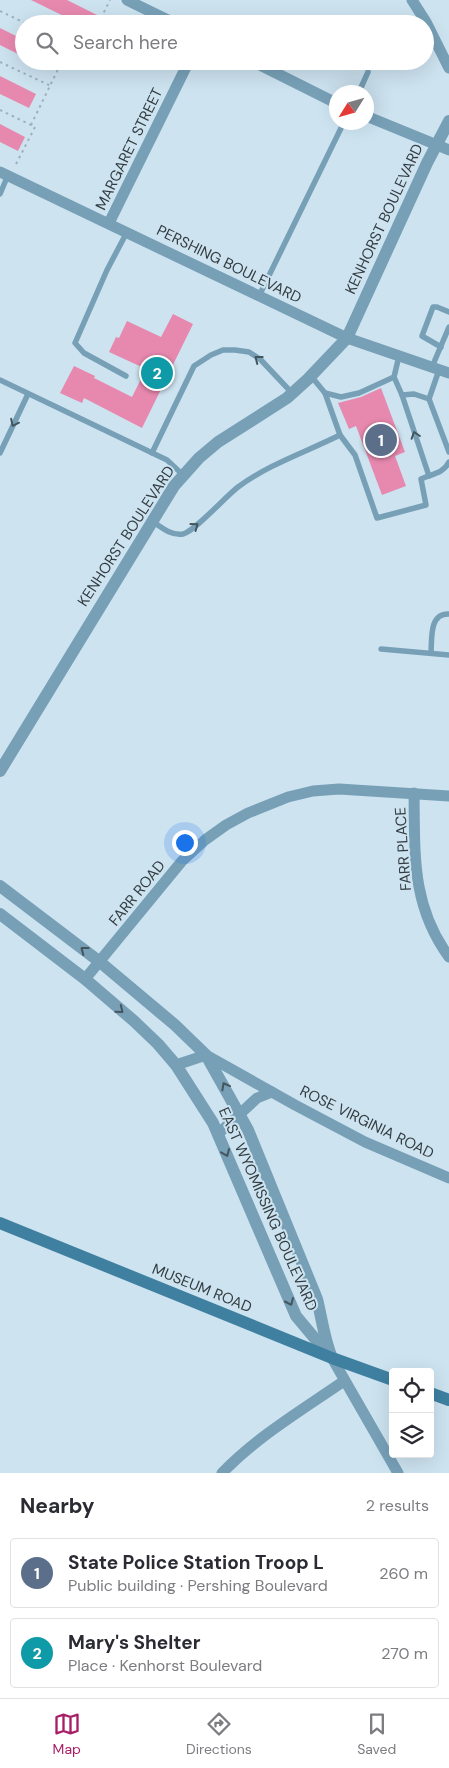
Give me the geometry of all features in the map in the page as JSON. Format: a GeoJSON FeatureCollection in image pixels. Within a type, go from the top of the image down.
{"type":"FeatureCollection","features":[{"type":"Feature","properties":{"kind":"main road","name":"MUSEUM ROAD"},"geometry":{"type":"LineString","coordinates":[[0,1224],[332,1358],[389,1379]]}},
{"type":"Feature","properties":{"kind":"main road"},"geometry":{"type":"LineString","coordinates":[[434,1394],[449,1400]]}},
{"type":"Feature","properties":{"kind":"street"},"geometry":{"type":"LineString","coordinates":[[127,0],[158,15]]}},
{"type":"Feature","properties":{"kind":"street"},"geometry":{"type":"LineString","coordinates":[[412,0],[422,15]]}},
{"type":"Feature","properties":{"kind":"street"},"geometry":{"type":"LineString","coordinates":[[434,38],[449,68]]}},
{"type":"Feature","properties":{"kind":"street","name":"MARGARET STREET"},"geometry":{"type":"LineString","coordinates":[[110,223],[185,70]]}},
{"type":"Feature","properties":{"kind":"street"},"geometry":{"type":"LineString","coordinates":[[270,70],[329,99]]}},
{"type":"Feature","properties":{"kind":"street"},"geometry":{"type":"LineString","coordinates":[[374,119],[443,147]]}},
{"type":"Feature","properties":{"kind":"street","name":"KENHORST BOULEVARD"},"geometry":{"type":"LineString","coordinates":[[0,771],[152,521],[183,475],[218,442],[268,411],[292,393],[311,376],[346,338],[443,147],[449,121]]}},
{"type":"Feature","properties":{"kind":"street","name":"PERSHING BOULEVARD"},"geometry":{"type":"LineString","coordinates":[[4,173],[346,338],[440,370]]}},
{"type":"Feature","properties":{"kind":"street","name":"FARR ROAD"},"geometry":{"type":"LineString","coordinates":[[85,979],[182,861],[205,840],[226,825],[248,813],[288,797],[313,791],[339,788],[449,796]]}},
{"type":"Feature","properties":{"kind":"street","name":"FARR PLACE"},"geometry":{"type":"LineString","coordinates":[[414,793],[415,865],[420,897],[435,936],[449,958]]}},
{"type":"Feature","properties":{"kind":"street","name":"EAST WYOMISSING BOULEVARD"},"geometry":{"type":"LineString","coordinates":[[0,886],[100,962],[175,1025],[206,1055],[240,1115],[263,1165],[317,1299],[322,1330],[332,1358]]}},
{"type":"Feature","properties":{"kind":"street","name":"EAST WYOMISSING BOULEVARD"},"geometry":{"type":"LineString","coordinates":[[0,914],[85,979],[134,1021],[176,1065],[198,1097],[218,1134],[296,1316],[332,1358]]}},
{"type":"Feature","properties":{"kind":"street"},"geometry":{"type":"LineString","coordinates":[[176,1065],[206,1055]]}},
{"type":"Feature","properties":{"kind":"street","name":"ROSE VIRGINIA ROAD"},"geometry":{"type":"LineString","coordinates":[[206,1055],[372,1145],[449,1178]]}},
{"type":"Feature","properties":{"kind":"street"},"geometry":{"type":"LineString","coordinates":[[218,1134],[257,1098],[272,1092]]}},
{"type":"Feature","properties":{"kind":"street"},"geometry":{"type":"LineString","coordinates":[[332,1358],[398,1473]]}},
{"type":"Feature","properties":{"kind":"street"},"geometry":{"type":"LineString","coordinates":[[222,1473],[246,1450],[273,1429],[344,1380]]}},
{"type":"Feature","properties":{"kind":"lane"},"geometry":{"type":"LineString","coordinates":[[362,85],[368,72]]}},
{"type":"Feature","properties":{"kind":"lane"},"geometry":{"type":"LineString","coordinates":[[259,296],[340,130]]}},
{"type":"Feature","properties":{"kind":"lane"},"geometry":{"type":"LineString","coordinates":[[0,194],[4,173]]}},
{"type":"Feature","properties":{"kind":"lane"},"geometry":{"type":"LineString","coordinates":[[126,376],[84,354],[75,343],[107,270],[127,232]]}},
{"type":"Feature","properties":{"kind":"lane"},"geometry":{"type":"LineString","coordinates":[[441,347],[423,337],[423,334],[433,307],[449,312]]}},
{"type":"Feature","properties":{"kind":"lane"},"geometry":{"type":"LineString","coordinates":[[449,327],[441,347],[440,370],[429,399],[449,452]]}},
{"type":"Feature","properties":{"kind":"lane"},"geometry":{"type":"LineString","coordinates":[[152,453],[194,366],[211,355],[223,350],[249,352],[260,359],[292,393]]}},
{"type":"Feature","properties":{"kind":"lane"},"geometry":{"type":"LineString","coordinates":[[399,356],[394,377],[402,395],[428,476]]}},
{"type":"Feature","properties":{"kind":"lane"},"geometry":{"type":"LineString","coordinates":[[311,376],[325,393],[340,435],[355,455],[377,518],[426,505],[422,479],[440,472],[449,462]]}},
{"type":"Feature","properties":{"kind":"lane"},"geometry":{"type":"LineString","coordinates":[[325,393],[341,397],[359,393],[394,377]]}},
{"type":"Feature","properties":{"kind":"lane"},"geometry":{"type":"LineString","coordinates":[[0,380],[167,460],[183,475]]}},
{"type":"Feature","properties":{"kind":"lane"},"geometry":{"type":"LineString","coordinates":[[0,453],[28,394]]}},
{"type":"Feature","properties":{"kind":"lane"},"geometry":{"type":"LineString","coordinates":[[402,395],[414,394],[429,399]]}},
{"type":"Feature","properties":{"kind":"lane"},"geometry":{"type":"LineString","coordinates":[[152,521],[170,533],[184,534],[237,488],[263,470],[340,435]]}},
{"type":"Feature","properties":{"kind":"lane"},"geometry":{"type":"LineString","coordinates":[[431,653],[433,625],[437,618],[444,614],[449,614]]}},
{"type":"Feature","properties":{"kind":"lane"},"geometry":{"type":"LineString","coordinates":[[382,649],[449,655]]}},
{"type":"Feature","properties":{"kind":"path"},"geometry":{"type":"LineString","coordinates":[[102,15],[110,0]]}},
{"type":"Feature","properties":{"kind":"path"},"geometry":{"type":"LineString","coordinates":[[0,11],[15,18]]}},
{"type":"Feature","properties":{"kind":"path"},"geometry":{"type":"LineString","coordinates":[[0,62],[15,69]]}},
{"type":"Feature","properties":{"kind":"path"},"geometry":{"type":"LineString","coordinates":[[17,70],[50,86]]}},
{"type":"Feature","properties":{"kind":"path"},"geometry":{"type":"LineString","coordinates":[[31,125],[58,70]]}},
{"type":"Feature","properties":{"kind":"path"},"geometry":{"type":"LineString","coordinates":[[0,110],[35,127],[14,167],[4,173]]}},
{"type":"Feature","properties":{"kind":"building"},"geometry":{"type":"Polygon","coordinates":[[[31,0],[67,0],[97,15],[62,15],[31,0]]]}},
{"type":"Feature","properties":{"kind":"building"},"geometry":{"type":"Polygon","coordinates":[[[0,28],[15,36],[15,52],[0,45],[0,28]]]}},
{"type":"Feature","properties":{"kind":"building"},"geometry":{"type":"Polygon","coordinates":[[[0,76],[36,94],[29,108],[0,94],[0,76]]]}},
{"type":"Feature","properties":{"kind":"building"},"geometry":{"type":"Polygon","coordinates":[[[0,124],[25,137],[18,151],[0,142],[0,124]]]}},
{"type":"Feature","properties":{"kind":"building"},"geometry":{"type":"Polygon","coordinates":[[[173,314],[193,324],[142,428],[84,398],[82,403],[60,393],[74,366],[132,397],[146,369],[109,352],[116,337],[119,338],[127,321],[161,337],[173,314]]]}},
{"type":"Feature","properties":{"kind":"building"},"geometry":{"type":"Polygon","coordinates":[[[381,388],[405,452],[395,456],[406,486],[382,495],[356,426],[349,429],[338,403],[361,397],[381,388]]]}},
{"type":"Feature","properties":{"kind":"place","name":"Mary's Shelter"},"geometry":{"type":"Point","coordinates":[157,373]}},
{"type":"Feature","properties":{"kind":"place","name":"State Police Station Troop L"},"geometry":{"type":"Point","coordinates":[381,440]}}]}
